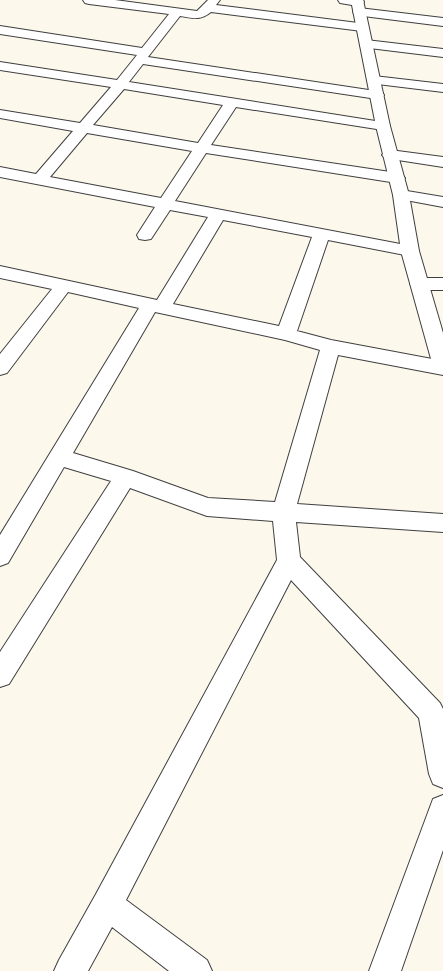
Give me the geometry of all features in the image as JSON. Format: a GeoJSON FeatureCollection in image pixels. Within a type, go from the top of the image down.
{"type":"FeatureCollection","features":[{"type":"Feature","properties":{"kind":"street"},"geometry":{"type":"LineString","coordinates":[[89,0],[200,16],[211,4],[356,8],[443,22]]}},
{"type":"Feature","properties":{"kind":"street"},"geometry":{"type":"LineString","coordinates":[[0,272],[63,287],[286,334],[331,346],[443,367],[410,251],[401,195],[383,126],[376,87],[356,8]]}},
{"type":"Feature","properties":{"kind":"street"},"geometry":{"type":"LineString","coordinates":[[39,180],[120,85],[177,12]]}},
{"type":"Feature","properties":{"kind":"street"},"geometry":{"type":"LineString","coordinates":[[0,30],[142,56],[376,87],[443,88]]}},
{"type":"Feature","properties":{"kind":"street"},"geometry":{"type":"LineString","coordinates":[[366,44],[443,52]]}},
{"type":"Feature","properties":{"kind":"street"},"geometry":{"type":"LineString","coordinates":[[0,66],[383,126]]}},
{"type":"Feature","properties":{"kind":"street"},"geometry":{"type":"LineString","coordinates":[[145,235],[232,102]]}},
{"type":"Feature","properties":{"kind":"street"},"geometry":{"type":"LineString","coordinates":[[0,114],[202,148],[397,178]]}},
{"type":"Feature","properties":{"kind":"street"},"geometry":{"type":"LineString","coordinates":[[390,155],[443,162]]}},
{"type":"Feature","properties":{"kind":"street"},"geometry":{"type":"LineString","coordinates":[[0,172],[410,251]]}},
{"type":"Feature","properties":{"kind":"street"},"geometry":{"type":"LineString","coordinates":[[401,195],[443,202]]}},
{"type":"Feature","properties":{"kind":"street"},"geometry":{"type":"LineString","coordinates":[[0,556],[59,457],[156,306],[218,214]]}},
{"type":"Feature","properties":{"kind":"street"},"geometry":{"type":"LineString","coordinates":[[286,334],[322,234]]}},
{"type":"Feature","properties":{"kind":"street"},"geometry":{"type":"LineString","coordinates":[[419,284],[443,284]]}},
{"type":"Feature","properties":{"kind":"street"},"geometry":{"type":"LineString","coordinates":[[0,368],[63,287]]}},
{"type":"Feature","properties":{"kind":"street"},"geometry":{"type":"LineString","coordinates":[[70,971],[107,905],[289,561],[283,512],[331,346]]}},
{"type":"Feature","properties":{"kind":"street"},"geometry":{"type":"LineString","coordinates":[[59,457],[125,477],[207,507],[443,524]]}},
{"type":"Feature","properties":{"kind":"street"},"geometry":{"type":"LineString","coordinates":[[0,675],[125,477]]}},
{"type":"Feature","properties":{"kind":"street"},"geometry":{"type":"LineString","coordinates":[[289,561],[431,712],[443,774]]}},
{"type":"Feature","properties":{"kind":"street"},"geometry":{"type":"LineString","coordinates":[[386,971],[443,809]]}},
{"type":"Feature","properties":{"kind":"street"},"geometry":{"type":"LineString","coordinates":[[107,905],[196,971]]}}]}
